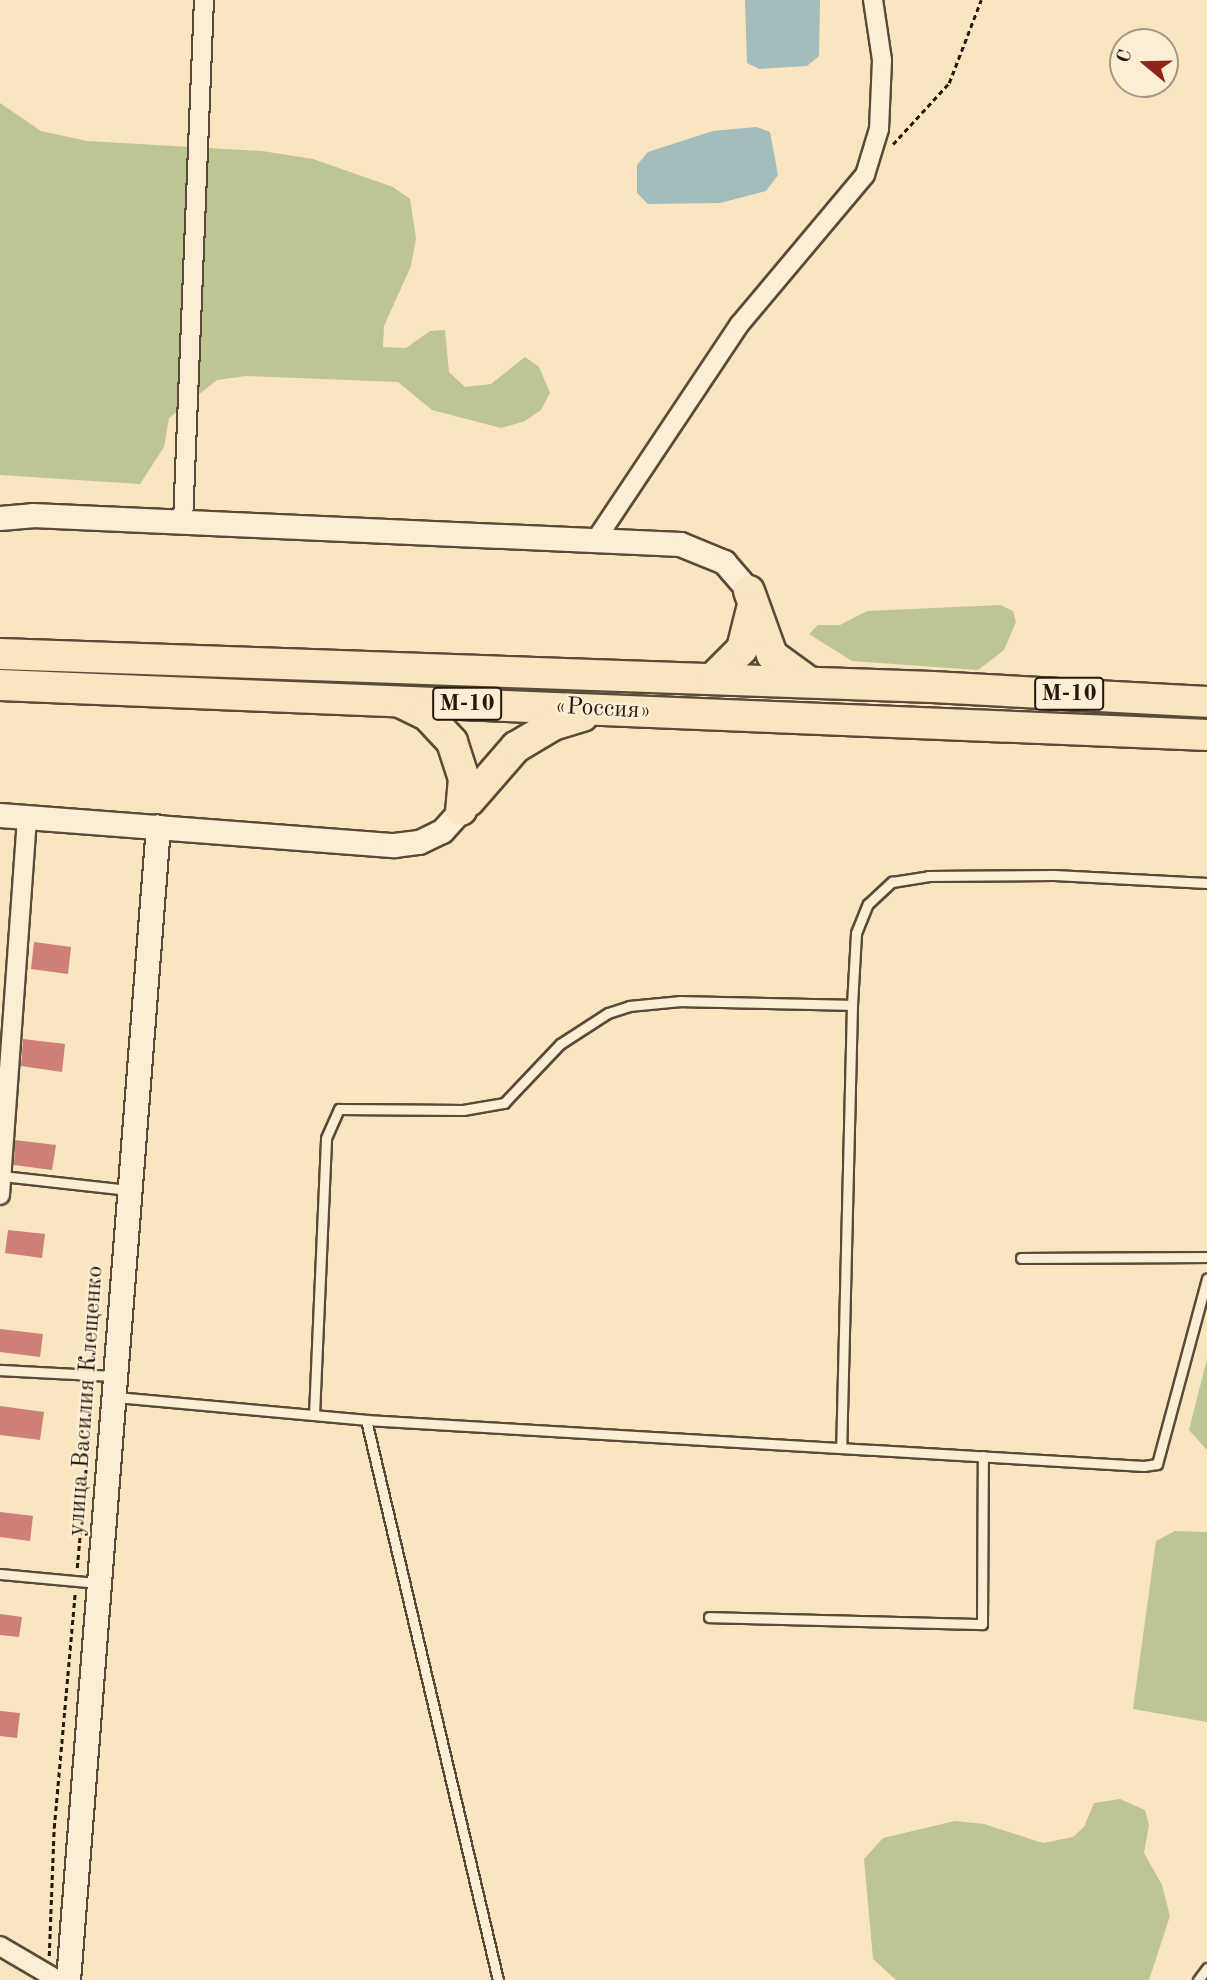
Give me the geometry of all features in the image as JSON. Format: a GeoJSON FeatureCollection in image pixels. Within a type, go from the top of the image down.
{"type":"FeatureCollection","features":[{"type":"Feature","properties":{"kind":"highway"},"geometry":{"type":"LineString","coordinates":[[712,679],[732,663],[745,642],[751,617],[749,591]]}},
{"type":"Feature","properties":{"kind":"highway"},"geometry":{"type":"LineString","coordinates":[[749,591],[772,655],[793,674],[811,682]]}},
{"type":"Feature","properties":{"kind":"highway","name":"«Россия»"},"geometry":{"type":"LineString","coordinates":[[0,654],[811,682],[1207,702]]}},
{"type":"Feature","properties":{"kind":"highway","name":"«Россия»"},"geometry":{"type":"LineString","coordinates":[[0,685],[1207,735]]}},
{"type":"Feature","properties":{"kind":"highway"},"geometry":{"type":"LineString","coordinates":[[384,699],[419,710],[452,743],[464,778],[464,808]]}},
{"type":"Feature","properties":{"kind":"highway"},"geometry":{"type":"LineString","coordinates":[[464,808],[495,766],[528,739],[567,720],[609,711]]}},
{"type":"Feature","properties":{"kind":"street"},"geometry":{"type":"LineString","coordinates":[[183,522],[204,0]]}},
{"type":"Feature","properties":{"kind":"street"},"geometry":{"type":"LineString","coordinates":[[595,541],[739,325],[865,175],[879,129],[882,60],[873,0]]}},
{"type":"Feature","properties":{"kind":"street"},"geometry":{"type":"LineString","coordinates":[[0,518],[32,515],[698,548],[724,562],[749,591]]}},
{"type":"Feature","properties":{"kind":"street"},"geometry":{"type":"LineString","coordinates":[[0,815],[394,845],[431,838],[464,808]]}},
{"type":"Feature","properties":{"kind":"street"},"geometry":{"type":"LineString","coordinates":[[0,1195],[27,817]]}},
{"type":"Feature","properties":{"kind":"street","name":"улица Василия Клещенко"},"geometry":{"type":"LineString","coordinates":[[68,1980],[158,827]]}},
{"type":"Feature","properties":{"kind":"street"},"geometry":{"type":"LineString","coordinates":[[0,1946],[58,1980]]}},
{"type":"Feature","properties":{"kind":"lane"},"geometry":{"type":"LineString","coordinates":[[841,1448],[852,1005],[856,933],[868,904],[892,883],[928,876],[1054,875],[1207,883]]}},
{"type":"Feature","properties":{"kind":"lane"},"geometry":{"type":"LineString","coordinates":[[314,1415],[326,1138],[339,1109],[463,1110],[504,1103],[560,1044],[608,1013],[629,1006],[681,1001],[852,1005]]}},
{"type":"Feature","properties":{"kind":"lane"},"geometry":{"type":"LineString","coordinates":[[2,1176],[130,1191]]}},
{"type":"Feature","properties":{"kind":"lane"},"geometry":{"type":"LineString","coordinates":[[1021,1258],[1207,1257]]}},
{"type":"Feature","properties":{"kind":"lane"},"geometry":{"type":"LineString","coordinates":[[0,1370],[366,1420],[1157,1464],[1207,1279]]}},
{"type":"Feature","properties":{"kind":"lane"},"geometry":{"type":"LineString","coordinates":[[366,1420],[498,1980]]}},
{"type":"Feature","properties":{"kind":"lane"},"geometry":{"type":"LineString","coordinates":[[709,1617],[982,1624],[983,1456]]}},
{"type":"Feature","properties":{"kind":"lane"},"geometry":{"type":"LineString","coordinates":[[0,1574],[99,1583]]}},
{"type":"Feature","properties":{"kind":"lane"},"geometry":{"type":"LineString","coordinates":[[1198,1980],[1207,1968]]}},
{"type":"Feature","properties":{"kind":"path"},"geometry":{"type":"LineString","coordinates":[[893,145],[949,83],[981,0]]}},
{"type":"Feature","properties":{"kind":"green space"},"geometry":{"type":"Polygon","coordinates":[[[0,103],[41,131],[87,141],[262,151],[313,159],[393,187],[410,199],[416,238],[411,266],[384,326],[383,347],[406,348],[430,331],[445,330],[449,372],[465,387],[491,384],[525,357],[539,367],[550,393],[541,410],[525,421],[501,428],[432,410],[398,382],[246,376],[217,380],[169,418],[164,447],[140,484],[0,475],[0,103]]]}},
{"type":"Feature","properties":{"kind":"green space"},"geometry":{"type":"Polygon","coordinates":[[[1000,605],[1013,611],[1016,622],[1004,650],[978,670],[852,661],[809,634],[818,625],[840,625],[867,611],[1000,605]]]}},
{"type":"Feature","properties":{"kind":"green space"},"geometry":{"type":"Polygon","coordinates":[[[1207,1359],[1207,1450],[1189,1430],[1207,1359]]]}},
{"type":"Feature","properties":{"kind":"green space"},"geometry":{"type":"Polygon","coordinates":[[[1175,1531],[1207,1532],[1207,1722],[1133,1709],[1156,1541],[1175,1531]]]}},
{"type":"Feature","properties":{"kind":"green space"},"geometry":{"type":"Polygon","coordinates":[[[1120,1799],[1145,1810],[1149,1825],[1144,1853],[1162,1885],[1170,1916],[1149,1980],[896,1980],[873,1959],[864,1859],[883,1838],[955,1821],[984,1824],[1043,1843],[1073,1837],[1084,1827],[1094,1803],[1120,1799]]]}},
{"type":"Feature","properties":{"kind":"water"},"geometry":{"type":"Polygon","coordinates":[[[745,0],[820,0],[819,56],[807,66],[759,69],[747,63],[745,0]]]}},
{"type":"Feature","properties":{"kind":"water"},"geometry":{"type":"Polygon","coordinates":[[[756,127],[770,132],[778,175],[766,191],[720,203],[648,204],[637,193],[637,165],[648,152],[713,131],[756,127]]]}},
{"type":"Feature","properties":{"kind":"building"},"geometry":{"type":"Polygon","coordinates":[[[34,942],[71,947],[68,974],[31,969],[34,942]]]}},
{"type":"Feature","properties":{"kind":"building"},"geometry":{"type":"Polygon","coordinates":[[[23,1039],[65,1044],[62,1072],[21,1066],[23,1039]]]}},
{"type":"Feature","properties":{"kind":"building"},"geometry":{"type":"Polygon","coordinates":[[[15,1140],[56,1145],[52,1170],[14,1165],[15,1140]]]}},
{"type":"Feature","properties":{"kind":"building"},"geometry":{"type":"Polygon","coordinates":[[[8,1230],[45,1234],[42,1258],[5,1253],[8,1230]]]}},
{"type":"Feature","properties":{"kind":"building"},"geometry":{"type":"Polygon","coordinates":[[[0,1329],[43,1334],[40,1357],[0,1352],[0,1329]]]}},
{"type":"Feature","properties":{"kind":"building"},"geometry":{"type":"Polygon","coordinates":[[[0,1406],[44,1412],[40,1440],[0,1435],[0,1406]]]}},
{"type":"Feature","properties":{"kind":"building"},"geometry":{"type":"Polygon","coordinates":[[[0,1512],[33,1516],[30,1541],[0,1537],[0,1512]]]}},
{"type":"Feature","properties":{"kind":"building"},"geometry":{"type":"Polygon","coordinates":[[[0,1614],[22,1617],[19,1637],[0,1635],[0,1614]]]}},
{"type":"Feature","properties":{"kind":"building"},"geometry":{"type":"Polygon","coordinates":[[[0,1711],[20,1713],[17,1738],[0,1736],[0,1711]]]}}]}
